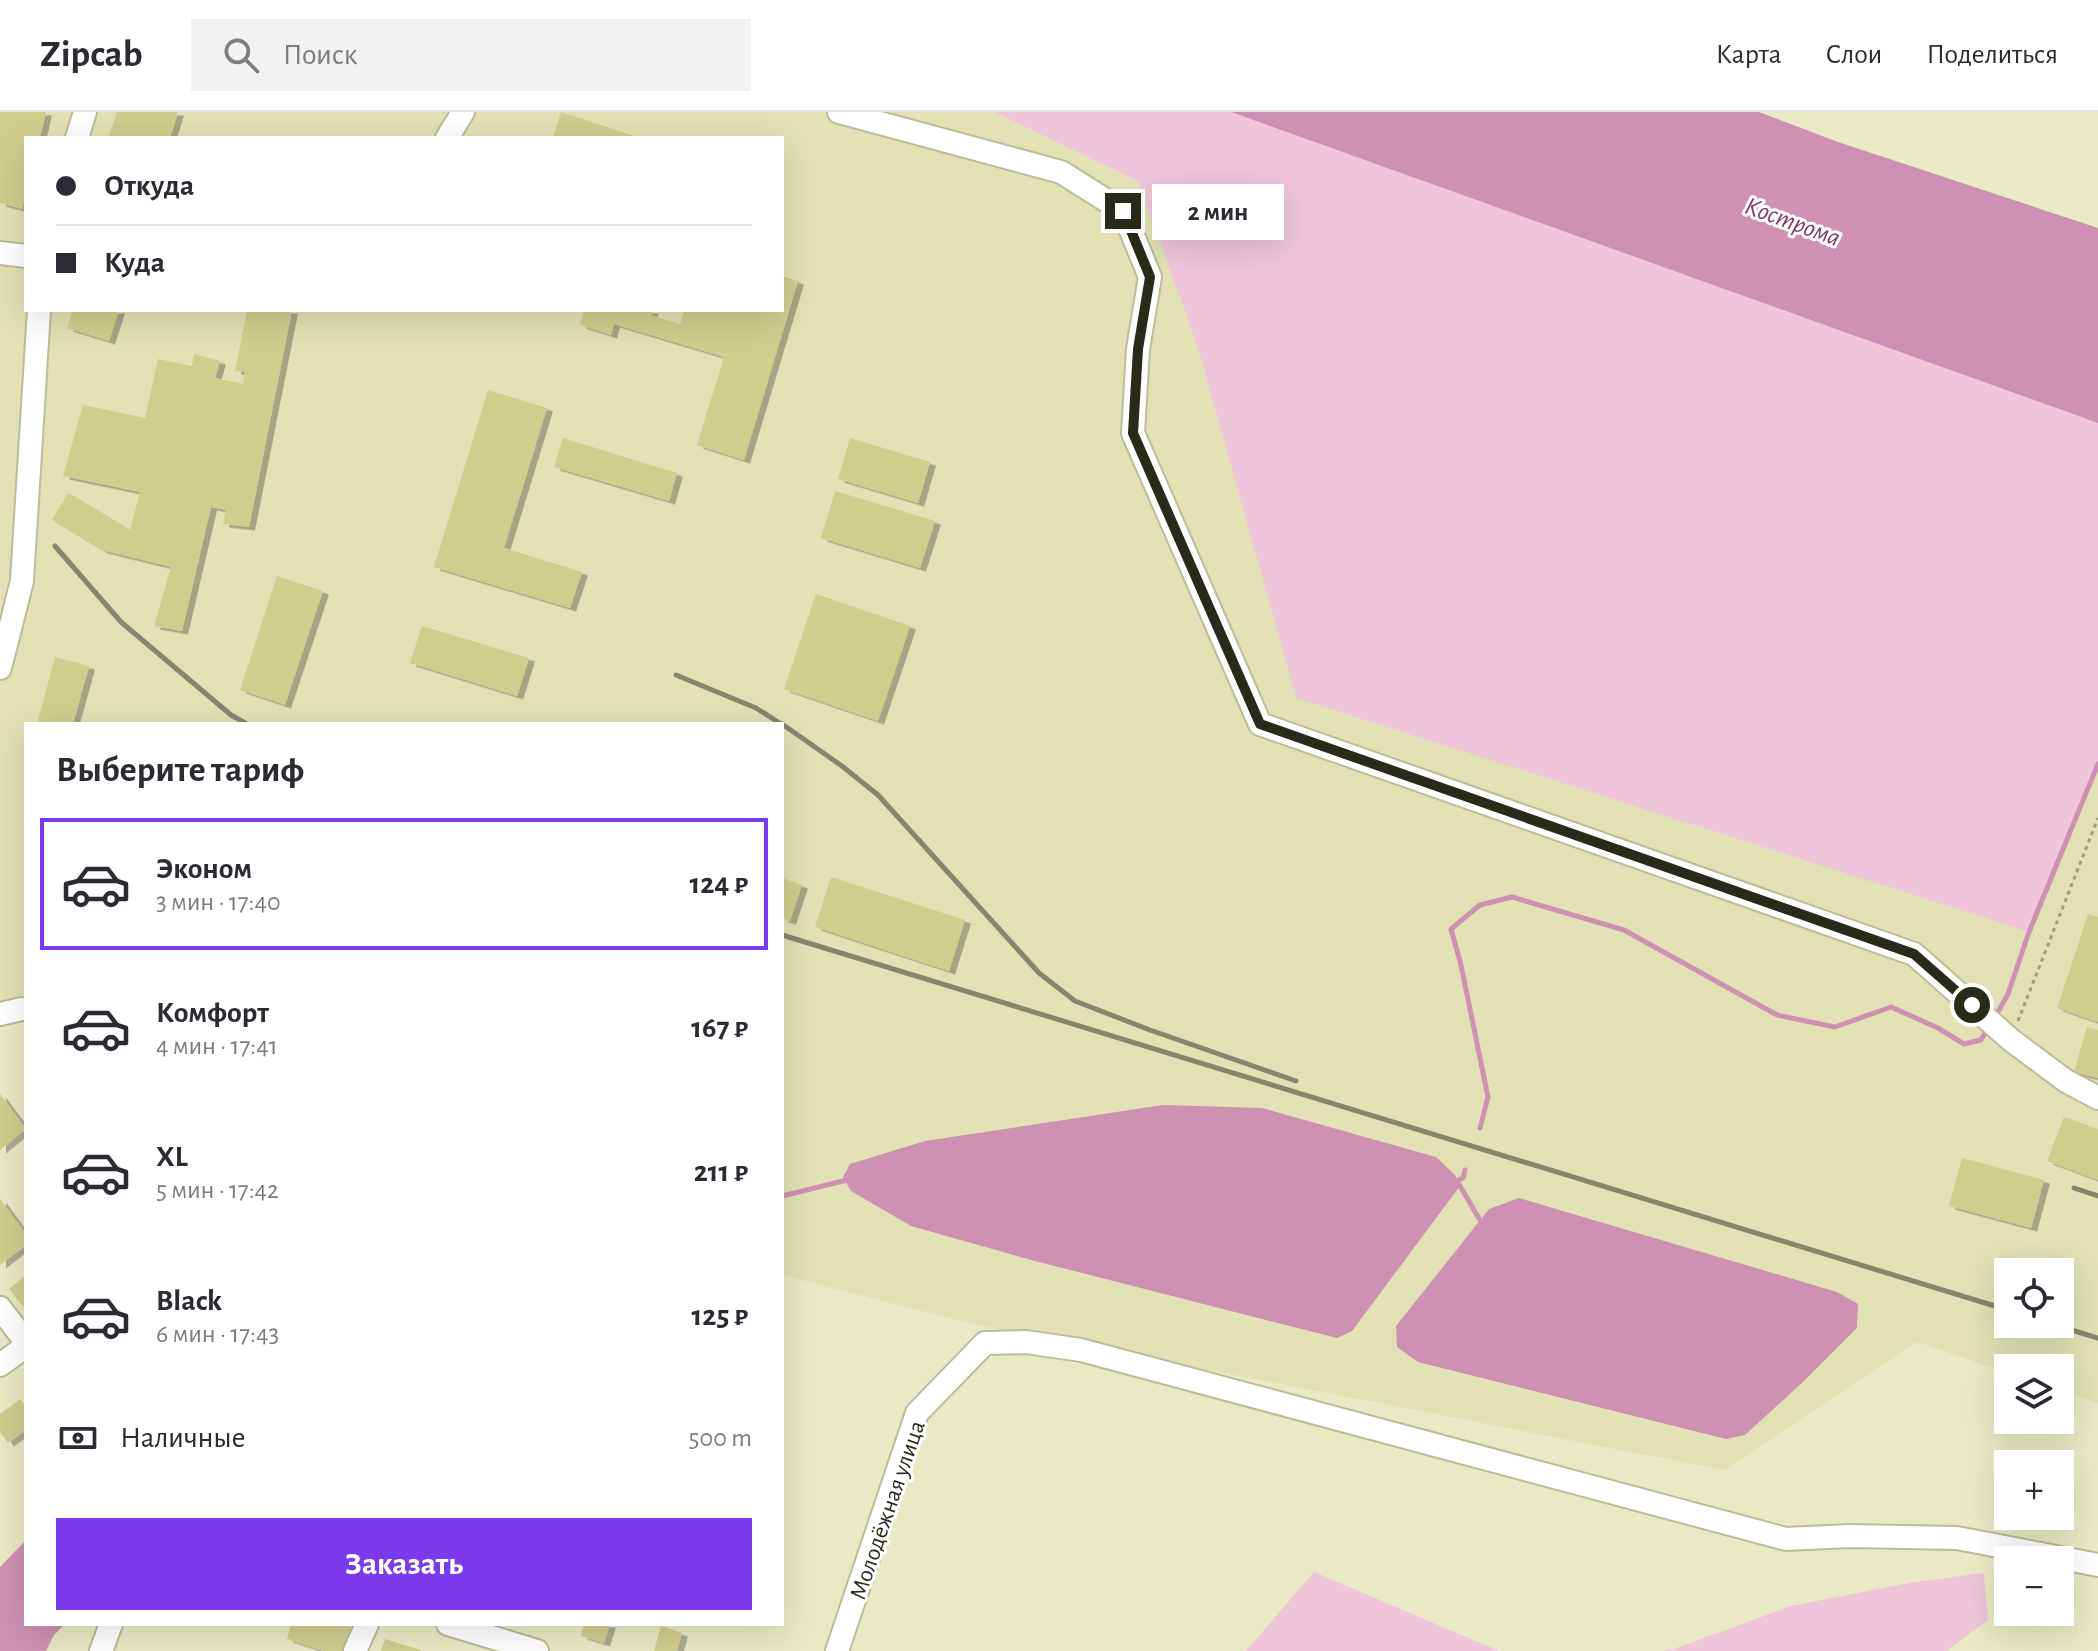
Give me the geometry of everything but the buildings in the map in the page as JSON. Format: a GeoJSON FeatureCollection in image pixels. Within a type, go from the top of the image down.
{"type":"FeatureCollection","features":[{"type":"Feature","properties":{"kind":"street"},"geometry":{"type":"LineString","coordinates":[[78,136],[85,112]]}},
{"type":"Feature","properties":{"kind":"street"},"geometry":{"type":"LineString","coordinates":[[448,136],[463,112]]}},
{"type":"Feature","properties":{"kind":"street"},"geometry":{"type":"LineString","coordinates":[[839,112],[1061,172],[1123,211],[1150,277],[1138,349],[1133,433],[1260,724],[1914,954],[2011,1040],[2066,1081],[2098,1098]]}},
{"type":"Feature","properties":{"kind":"street"},"geometry":{"type":"LineString","coordinates":[[0,253],[24,256]]}},
{"type":"Feature","properties":{"kind":"street"},"geometry":{"type":"LineString","coordinates":[[0,668],[22,581],[39,312]]}},
{"type":"Feature","properties":{"kind":"street"},"geometry":{"type":"LineString","coordinates":[[0,1308],[24,1341]]}},
{"type":"Feature","properties":{"kind":"street","name":"Молодёжная улица"},"geometry":{"type":"LineString","coordinates":[[837,1651],[917,1413],[985,1343],[1026,1342],[1081,1350],[1786,1539],[1850,1536],[1957,1538],[2098,1565]]}},
{"type":"Feature","properties":{"kind":"street"},"geometry":{"type":"LineString","coordinates":[[0,1365],[24,1346]]}},
{"type":"Feature","properties":{"kind":"street"},"geometry":{"type":"LineString","coordinates":[[101,1651],[110,1626]]}},
{"type":"Feature","properties":{"kind":"street"},"geometry":{"type":"LineString","coordinates":[[355,1651],[366,1626]]}},
{"type":"Feature","properties":{"kind":"street"},"geometry":{"type":"LineString","coordinates":[[455,1626],[537,1651]]}},
{"type":"Feature","properties":{"kind":"path"},"geometry":{"type":"LineString","coordinates":[[2011,1040],[2098,818]]}},
{"type":"Feature","properties":{"kind":"shaded area"},"geometry":{"type":"Polygon","coordinates":[[[0,112],[994,112],[1138,181],[1198,348],[2028,932],[2098,764],[2098,1403],[2074,1395],[2074,1354],[1994,1354],[1994,1368],[1917,1342],[1724,1470],[977,1325],[784,1276],[784,722],[24,722],[24,1014],[0,1020],[0,112]]]}},
{"type":"Feature","properties":{"kind":"shaded area"},"geometry":{"type":"Polygon","coordinates":[[[994,112],[1231,112],[2098,423],[2098,764],[2029,932],[1296,698],[1198,348],[1138,181],[994,112]]]}},
{"type":"Feature","properties":{"kind":"shaded area"},"geometry":{"type":"Polygon","coordinates":[[[1314,1572],[1499,1651],[1246,1651],[1314,1572]]]}},
{"type":"Feature","properties":{"kind":"shaded area"},"geometry":{"type":"Polygon","coordinates":[[[1984,1573],[1988,1620],[1946,1651],[1663,1651],[1791,1606],[1914,1582],[1984,1573]]]}},
{"type":"Feature","properties":{"kind":"water","name":"Кострома"},"geometry":{"type":"Polygon","coordinates":[[[1231,112],[1759,112],[1838,142],[2098,228],[2098,423],[1231,112]]]}},
{"type":"Feature","properties":{"kind":"water"},"geometry":{"type":"Polygon","coordinates":[[[1163,1105],[1262,1108],[1436,1157],[1455,1175],[1460,1186],[1352,1331],[1337,1338],[911,1226],[851,1191],[843,1177],[850,1164],[925,1141],[1163,1105]]]}},
{"type":"Feature","properties":{"kind":"water"},"geometry":{"type":"Polygon","coordinates":[[[1519,1198],[1837,1292],[1858,1304],[1857,1328],[1745,1435],[1726,1439],[1418,1362],[1397,1347],[1396,1326],[1489,1209],[1519,1198]]]}},
{"type":"Feature","properties":{"kind":"water"},"geometry":{"type":"Polygon","coordinates":[[[24,1542],[24,1626],[63,1626],[46,1651],[0,1651],[0,1567],[24,1542]]]}},
{"type":"Feature","properties":{"kind":"waterway"},"geometry":{"type":"LineString","coordinates":[[1999,1010],[2098,764]]}},
{"type":"Feature","properties":{"kind":"waterway"},"geometry":{"type":"LineString","coordinates":[[1480,1128],[1488,1097],[1451,929],[1480,905],[1512,897],[1624,930],[1777,1015],[1835,1027],[1891,1007],[1938,1028],[1964,1044],[1981,1040],[1984,1035]]}},
{"type":"Feature","properties":{"kind":"waterway"},"geometry":{"type":"LineString","coordinates":[[1452,1183],[1463,1178],[1465,1170]]}},
{"type":"Feature","properties":{"kind":"waterway"},"geometry":{"type":"LineString","coordinates":[[784,1196],[851,1179]]}},
{"type":"Feature","properties":{"kind":"waterway"},"geometry":{"type":"LineString","coordinates":[[1457,1181],[1480,1220]]}},
{"type":"Feature","properties":{"kind":"railway"},"geometry":{"type":"LineString","coordinates":[[55,546],[121,622],[231,715],[243,722]]}},
{"type":"Feature","properties":{"kind":"railway"},"geometry":{"type":"LineString","coordinates":[[676,675],[756,708],[778,722]]}},
{"type":"Feature","properties":{"kind":"railway"},"geometry":{"type":"LineString","coordinates":[[784,725],[878,795],[1039,973],[1075,1001],[1296,1081]]}},
{"type":"Feature","properties":{"kind":"railway"},"geometry":{"type":"LineString","coordinates":[[784,936],[1994,1306]]}},
{"type":"Feature","properties":{"kind":"railway"},"geometry":{"type":"LineString","coordinates":[[2074,1188],[2098,1196]]}},
{"type":"Feature","properties":{"kind":"railway"},"geometry":{"type":"LineString","coordinates":[[2074,1331],[2098,1338]]}},
{"type":"Feature","properties":{"kind":"route"},"geometry":{"type":"LineString","coordinates":[[1123,211],[1150,277],[1138,349],[1133,433],[1260,724],[1914,954],[1972,1005]]}}]}
